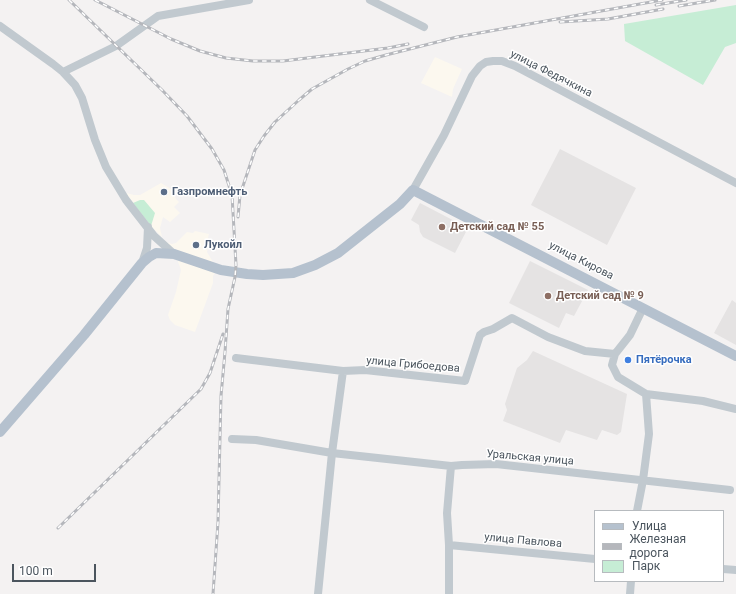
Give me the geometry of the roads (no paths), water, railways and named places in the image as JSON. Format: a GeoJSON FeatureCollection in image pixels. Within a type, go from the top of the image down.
{"type":"FeatureCollection","features":[{"type":"Feature","properties":{"kind":"main road"},"geometry":{"type":"LineString","coordinates":[[0,432],[84,335],[149,256],[156,253],[174,254],[221,270],[247,274],[279,275],[298,271],[315,265],[338,253],[400,204],[413,190]]}},
{"type":"Feature","properties":{"kind":"main road","name":"улица Кирова"},"geometry":{"type":"LineString","coordinates":[[413,190],[736,356]]}},
{"type":"Feature","properties":{"kind":"street"},"geometry":{"type":"LineString","coordinates":[[63,72],[116,46],[158,16],[249,0]]}},
{"type":"Feature","properties":{"kind":"street"},"geometry":{"type":"LineString","coordinates":[[370,0],[424,27]]}},
{"type":"Feature","properties":{"kind":"street"},"geometry":{"type":"LineString","coordinates":[[0,26],[63,72],[75,85],[82,98],[95,140],[106,167],[126,200],[162,244],[174,254]]}},
{"type":"Feature","properties":{"kind":"street","name":"улица Федячкина"},"geometry":{"type":"LineString","coordinates":[[413,190],[444,135],[472,76],[480,66],[486,62],[493,61],[502,61],[515,66],[736,183]]}},
{"type":"Feature","properties":{"kind":"street"},"geometry":{"type":"LineString","coordinates":[[142,263],[147,248],[148,227]]}},
{"type":"Feature","properties":{"kind":"street"},"geometry":{"type":"LineString","coordinates":[[643,308],[630,335],[615,354],[612,365],[618,377],[646,394],[702,401],[736,409]]}},
{"type":"Feature","properties":{"kind":"street","name":"улица Грибоедова"},"geometry":{"type":"LineString","coordinates":[[236,358],[343,371],[365,370],[465,380],[480,335],[512,318],[548,337],[585,351],[615,354]]}},
{"type":"Feature","properties":{"kind":"street"},"geometry":{"type":"LineString","coordinates":[[318,594],[332,453],[343,371]]}},
{"type":"Feature","properties":{"kind":"street"},"geometry":{"type":"LineString","coordinates":[[637,510],[649,434],[646,394]]}},
{"type":"Feature","properties":{"kind":"street","name":"Уральская улица"},"geometry":{"type":"LineString","coordinates":[[232,439],[262,441],[332,453],[451,466],[496,464],[730,490]]}},
{"type":"Feature","properties":{"kind":"street"},"geometry":{"type":"LineString","coordinates":[[449,594],[450,545],[447,513],[451,466]]}},
{"type":"Feature","properties":{"kind":"street","name":"улица Павлова"},"geometry":{"type":"LineString","coordinates":[[450,545],[594,559]]}},
{"type":"Feature","properties":{"kind":"street"},"geometry":{"type":"LineString","coordinates":[[724,569],[736,570]]}},
{"type":"Feature","properties":{"kind":"street"},"geometry":{"type":"LineString","coordinates":[[630,594],[631,582]]}},
{"type":"Feature","properties":{"kind":"railway"},"geometry":{"type":"LineString","coordinates":[[69,0],[187,116],[212,149],[224,170],[232,195],[236,265],[228,309],[221,396],[218,522],[213,594]]}},
{"type":"Feature","properties":{"kind":"railway"},"geometry":{"type":"LineString","coordinates":[[95,0],[171,39],[200,51],[226,58],[253,61],[283,61],[388,48],[408,44]]}},
{"type":"Feature","properties":{"kind":"railway"},"geometry":{"type":"LineString","coordinates":[[238,217],[240,195],[255,150],[264,136],[275,122],[312,89],[348,69],[365,61],[457,37],[662,0]]}},
{"type":"Feature","properties":{"kind":"railway"},"geometry":{"type":"LineString","coordinates":[[656,5],[686,0]]}},
{"type":"Feature","properties":{"kind":"railway"},"geometry":{"type":"LineString","coordinates":[[679,6],[715,0]]}},
{"type":"Feature","properties":{"kind":"railway"},"geometry":{"type":"LineString","coordinates":[[560,22],[608,19],[663,9]]}},
{"type":"Feature","properties":{"kind":"railway"},"geometry":{"type":"LineString","coordinates":[[58,528],[201,389],[210,373],[223,334]]}},
{"type":"Feature","properties":{"kind":"place","name":"Газпромнефть"},"geometry":{"type":"Point","coordinates":[164,192]}},
{"type":"Feature","properties":{"kind":"place","name":"Детский сад № 55"},"geometry":{"type":"Point","coordinates":[442,227]}},
{"type":"Feature","properties":{"kind":"place","name":"Лукойл"},"geometry":{"type":"Point","coordinates":[196,245]}},
{"type":"Feature","properties":{"kind":"place","name":"Детский сад № 9"},"geometry":{"type":"Point","coordinates":[548,296]}},
{"type":"Feature","properties":{"kind":"place","name":"Пятёрочка"},"geometry":{"type":"Point","coordinates":[628,360]}}]}
